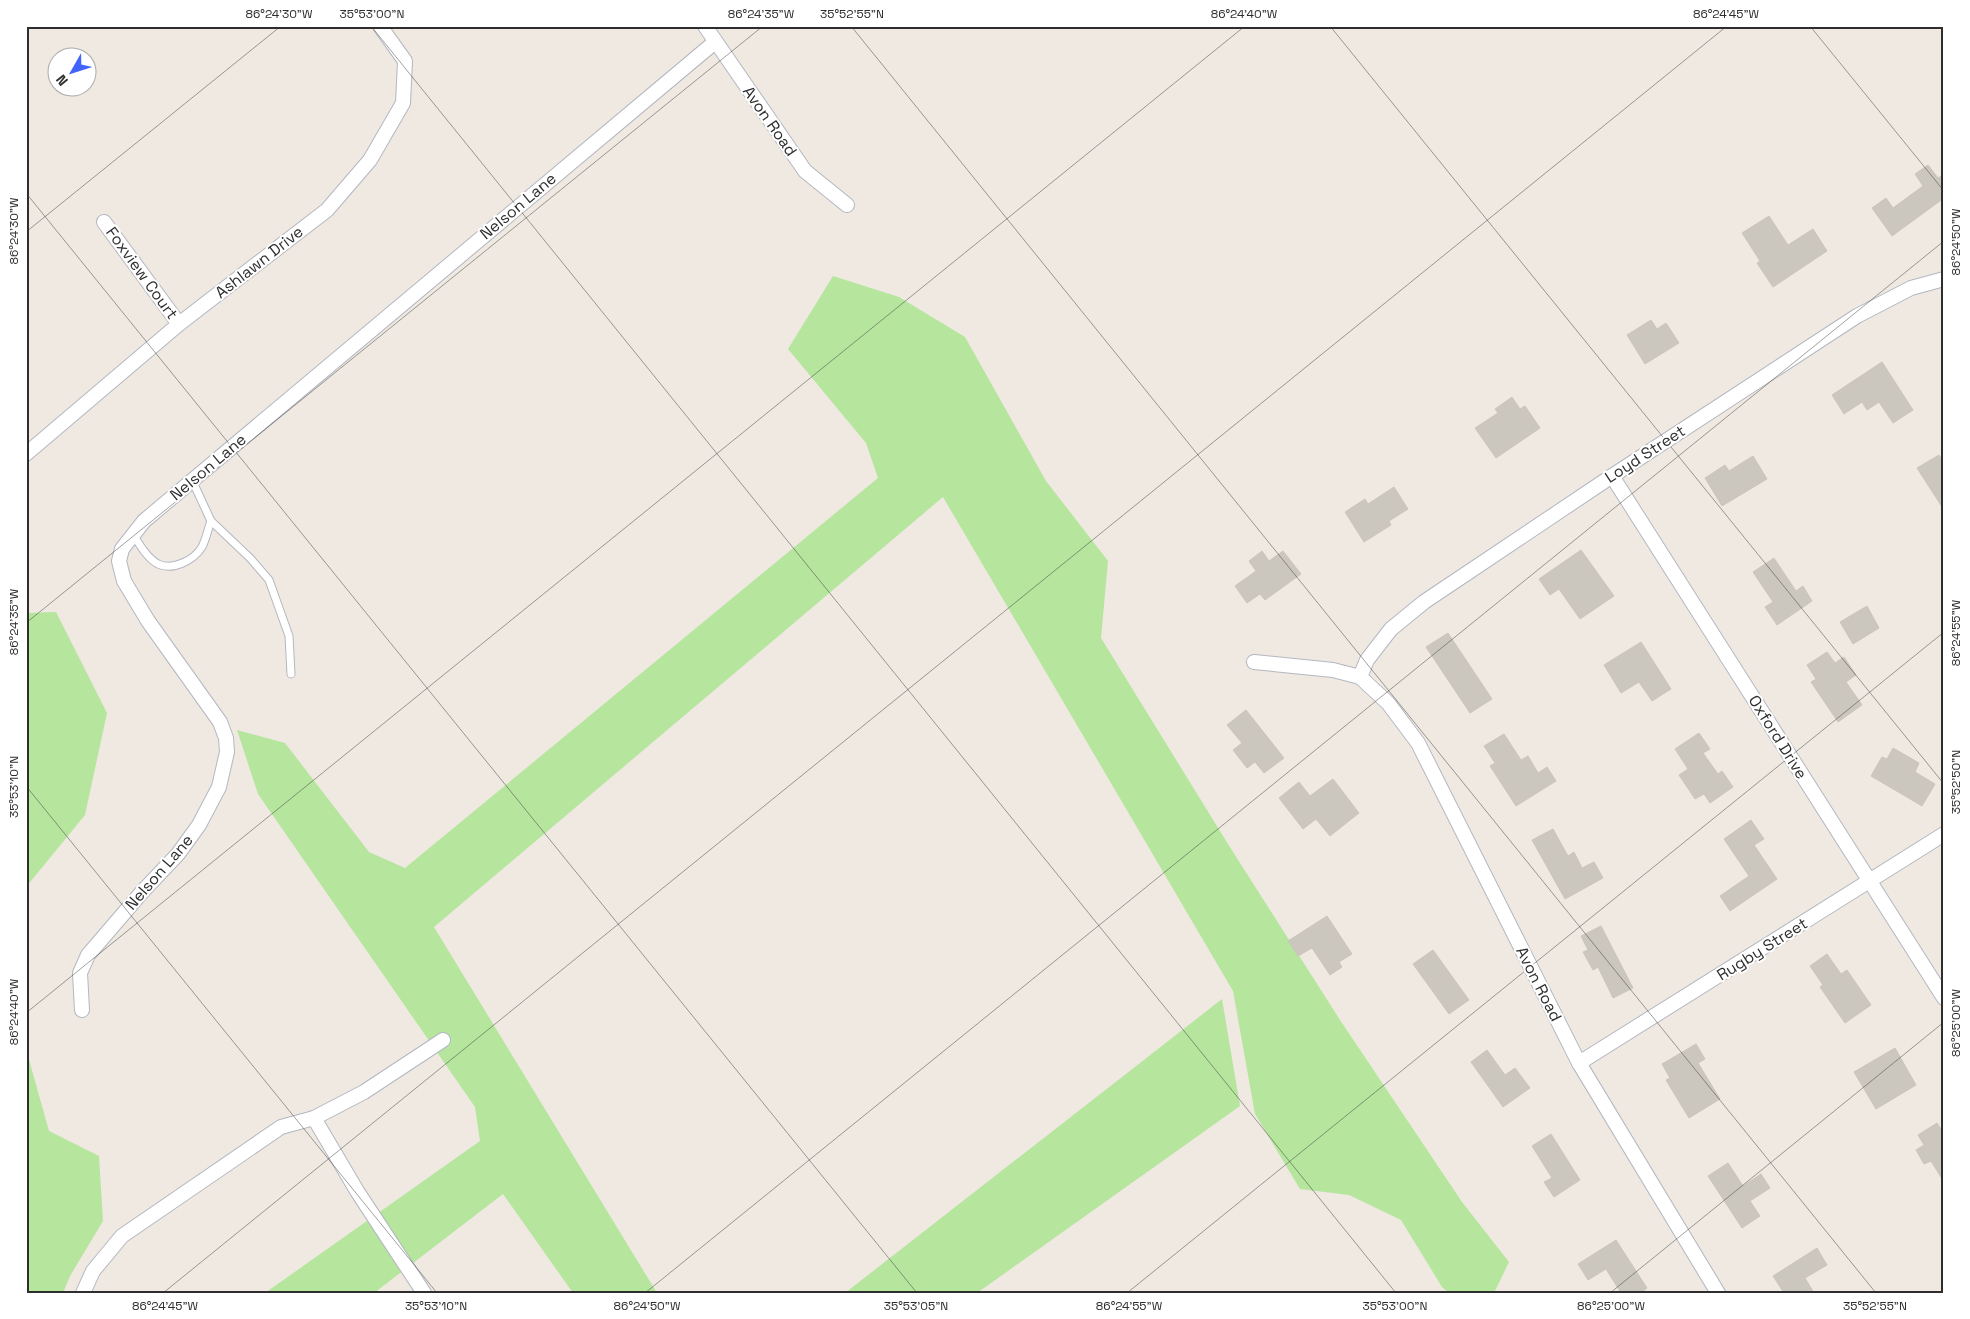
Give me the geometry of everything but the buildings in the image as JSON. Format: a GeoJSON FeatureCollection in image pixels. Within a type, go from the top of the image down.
{"type":"FeatureCollection","features":[{"type":"Feature","properties":{"kind":"street","name":"Ashlawn Drive"},"geometry":{"type":"LineString","coordinates":[[26,454],[179,324],[327,210],[370,160],[404,103],[405,61],[380,26]]}},
{"type":"Feature","properties":{"kind":"street","name":"Avon Road"},"geometry":{"type":"LineString","coordinates":[[705,26],[805,171],[846,204]]}},
{"type":"Feature","properties":{"kind":"street","name":"Nelson Lane"},"geometry":{"type":"LineString","coordinates":[[82,1010],[80,973],[88,955],[178,854],[199,825],[219,787],[227,752],[226,738],[220,722],[148,621],[124,581],[118,561],[122,549],[144,521],[715,42]]}},
{"type":"Feature","properties":{"kind":"street","name":"Foxview Court"},"geometry":{"type":"LineString","coordinates":[[104,222],[179,324]]}},
{"type":"Feature","properties":{"kind":"street","name":"Loyd Street"},"geometry":{"type":"LineString","coordinates":[[1360,678],[1367,660],[1390,629],[1424,602],[1612,476],[1857,316],[1911,288],[1944,279]]}},
{"type":"Feature","properties":{"kind":"street","name":"Oxford Drive"},"geometry":{"type":"LineString","coordinates":[[1612,476],[1944,998]]}},
{"type":"Feature","properties":{"kind":"street","name":"Avon Road"},"geometry":{"type":"LineString","coordinates":[[1254,662],[1333,670],[1360,678],[1388,703],[1418,743],[1579,1063],[1718,1293]]}},
{"type":"Feature","properties":{"kind":"street","name":"Rugby Street"},"geometry":{"type":"LineString","coordinates":[[1579,1063],[1944,834]]}},
{"type":"Feature","properties":{"kind":"street"},"geometry":{"type":"LineString","coordinates":[[83,1293],[92,1271],[122,1236],[281,1127],[314,1118],[364,1092],[443,1040]]}},
{"type":"Feature","properties":{"kind":"street"},"geometry":{"type":"LineString","coordinates":[[314,1118],[357,1191],[424,1293]]}},
{"type":"Feature","properties":{"kind":"lane"},"geometry":{"type":"LineString","coordinates":[[192,480],[211,521],[250,558],[269,580],[289,636],[292,674]]}},
{"type":"Feature","properties":{"kind":"lane"},"geometry":{"type":"LineString","coordinates":[[132,534],[144,551],[158,564],[173,566],[188,561],[201,548],[211,521]]}},
{"type":"Feature","properties":{"kind":"green space"},"geometry":{"type":"Polygon","coordinates":[[[833,276],[899,297],[965,337],[1046,481],[1108,561],[1101,638],[1228,844],[1340,1020],[1462,1202],[1509,1262],[1494,1293],[1449,1293],[1442,1287],[1401,1220],[1349,1195],[1300,1189],[1255,1114],[1233,991],[943,497],[434,927],[657,1293],[573,1293],[503,1194],[374,1293],[265,1293],[480,1141],[475,1107],[258,794],[237,730],[285,743],[369,852],[405,868],[878,478],[866,443],[788,349],[833,276]]]}},
{"type":"Feature","properties":{"kind":"green space"},"geometry":{"type":"Polygon","coordinates":[[[56,612],[107,713],[85,815],[26,887],[26,613],[56,612]]]}},
{"type":"Feature","properties":{"kind":"green space"},"geometry":{"type":"Polygon","coordinates":[[[1222,999],[1240,1106],[977,1293],[845,1293],[1222,999]]]}},
{"type":"Feature","properties":{"kind":"green space"},"geometry":{"type":"Polygon","coordinates":[[[26,1049],[49,1131],[99,1156],[103,1221],[70,1276],[63,1293],[26,1293],[26,1049]]]}}]}
